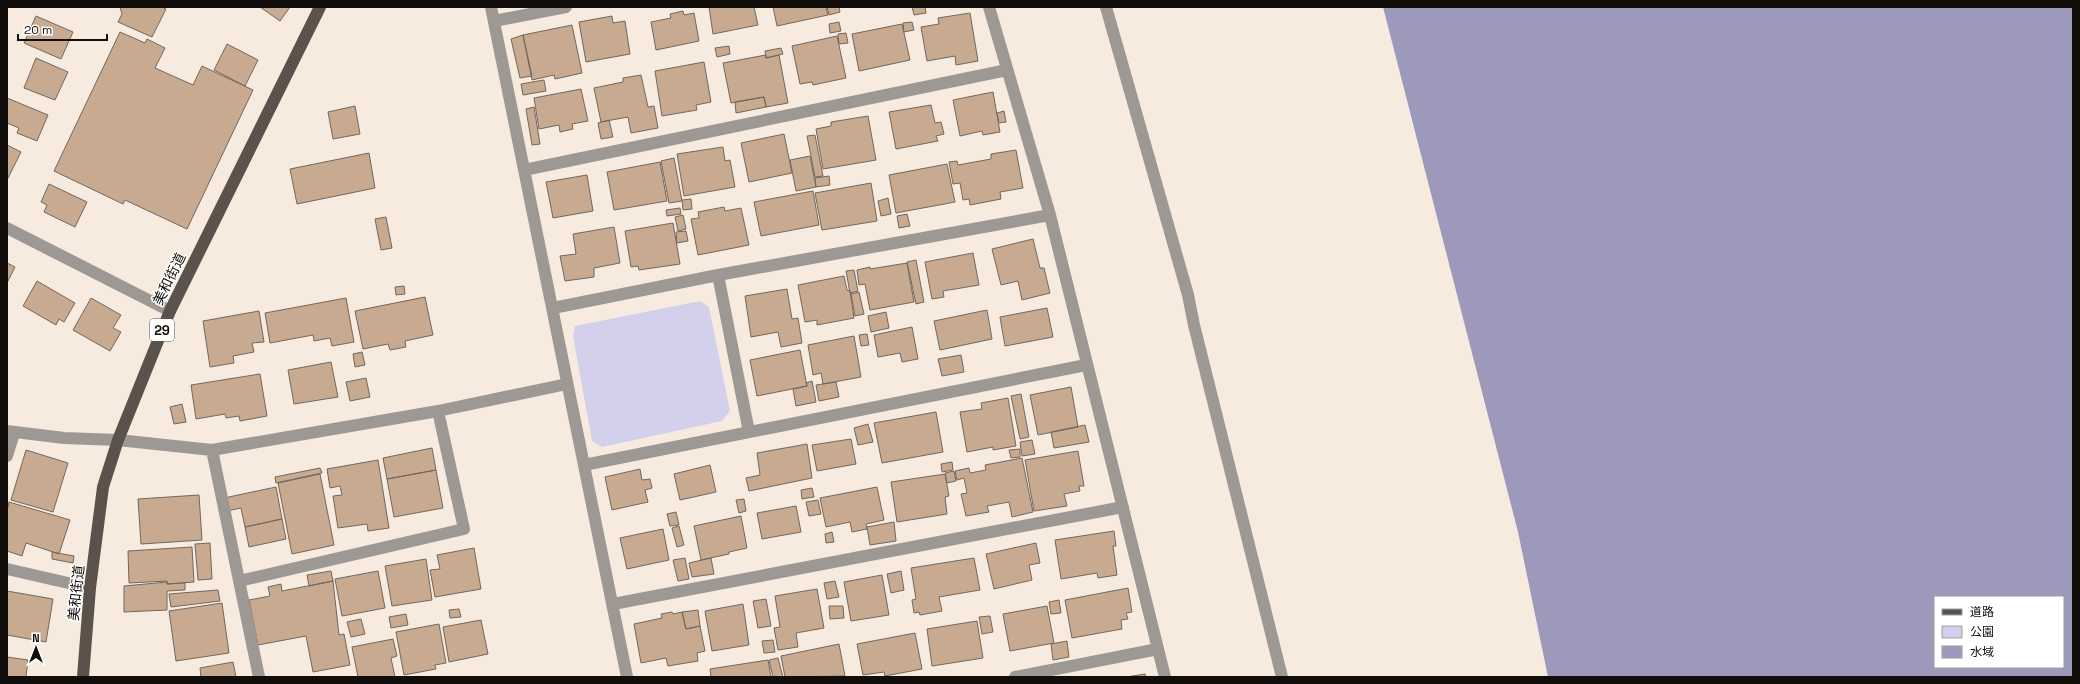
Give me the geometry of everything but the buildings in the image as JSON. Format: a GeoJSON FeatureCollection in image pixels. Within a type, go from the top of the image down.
{"type":"FeatureCollection","features":[{"type":"Feature","properties":{"kind":"main road","name":"美和街道"},"geometry":{"type":"LineString","coordinates":[[83,677],[90,588],[103,487],[118,440],[170,311],[320,7]]}},
{"type":"Feature","properties":{"kind":"street"},"geometry":{"type":"LineString","coordinates":[[491,7],[613,604],[623,676]]}},
{"type":"Feature","properties":{"kind":"street"},"geometry":{"type":"LineString","coordinates":[[494,21],[566,7]]}},
{"type":"Feature","properties":{"kind":"street"},"geometry":{"type":"LineString","coordinates":[[989,7],[1050,215],[1086,365],[1165,677]]}},
{"type":"Feature","properties":{"kind":"street"},"geometry":{"type":"LineString","coordinates":[[1106,7],[1188,295],[1194,325],[1282,677]]}},
{"type":"Feature","properties":{"kind":"street"},"geometry":{"type":"LineString","coordinates":[[524,170],[1007,70]]}},
{"type":"Feature","properties":{"kind":"street"},"geometry":{"type":"LineString","coordinates":[[553,308],[718,275],[1050,215]]}},
{"type":"Feature","properties":{"kind":"street"},"geometry":{"type":"LineString","coordinates":[[7,228],[170,311]]}},
{"type":"Feature","properties":{"kind":"street"},"geometry":{"type":"LineString","coordinates":[[718,275],[749,432]]}},
{"type":"Feature","properties":{"kind":"street"},"geometry":{"type":"LineString","coordinates":[[584,465],[1086,365]]}},
{"type":"Feature","properties":{"kind":"street"},"geometry":{"type":"LineString","coordinates":[[7,456],[11,432],[64,438],[118,440],[212,450],[438,411],[568,384]]}},
{"type":"Feature","properties":{"kind":"street"},"geometry":{"type":"LineString","coordinates":[[239,581],[464,529],[438,411]]}},
{"type":"Feature","properties":{"kind":"street"},"geometry":{"type":"LineString","coordinates":[[212,450],[259,677]]}},
{"type":"Feature","properties":{"kind":"street"},"geometry":{"type":"LineString","coordinates":[[613,604],[1123,507]]}},
{"type":"Feature","properties":{"kind":"street"},"geometry":{"type":"LineString","coordinates":[[7,569],[90,588]]}},
{"type":"Feature","properties":{"kind":"street"},"geometry":{"type":"LineString","coordinates":[[1015,677],[1158,649]]}},
{"type":"Feature","properties":{"kind":"green space"},"geometry":{"type":"Polygon","coordinates":[[[700,301],[709,307],[730,411],[722,421],[602,447],[592,441],[573,336],[575,326],[700,301]]]}},
{"type":"Feature","properties":{"kind":"water"},"geometry":{"type":"Polygon","coordinates":[[[1383,7],[2073,7],[2073,677],[1548,677],[1518,532],[1383,7]]]}}]}
